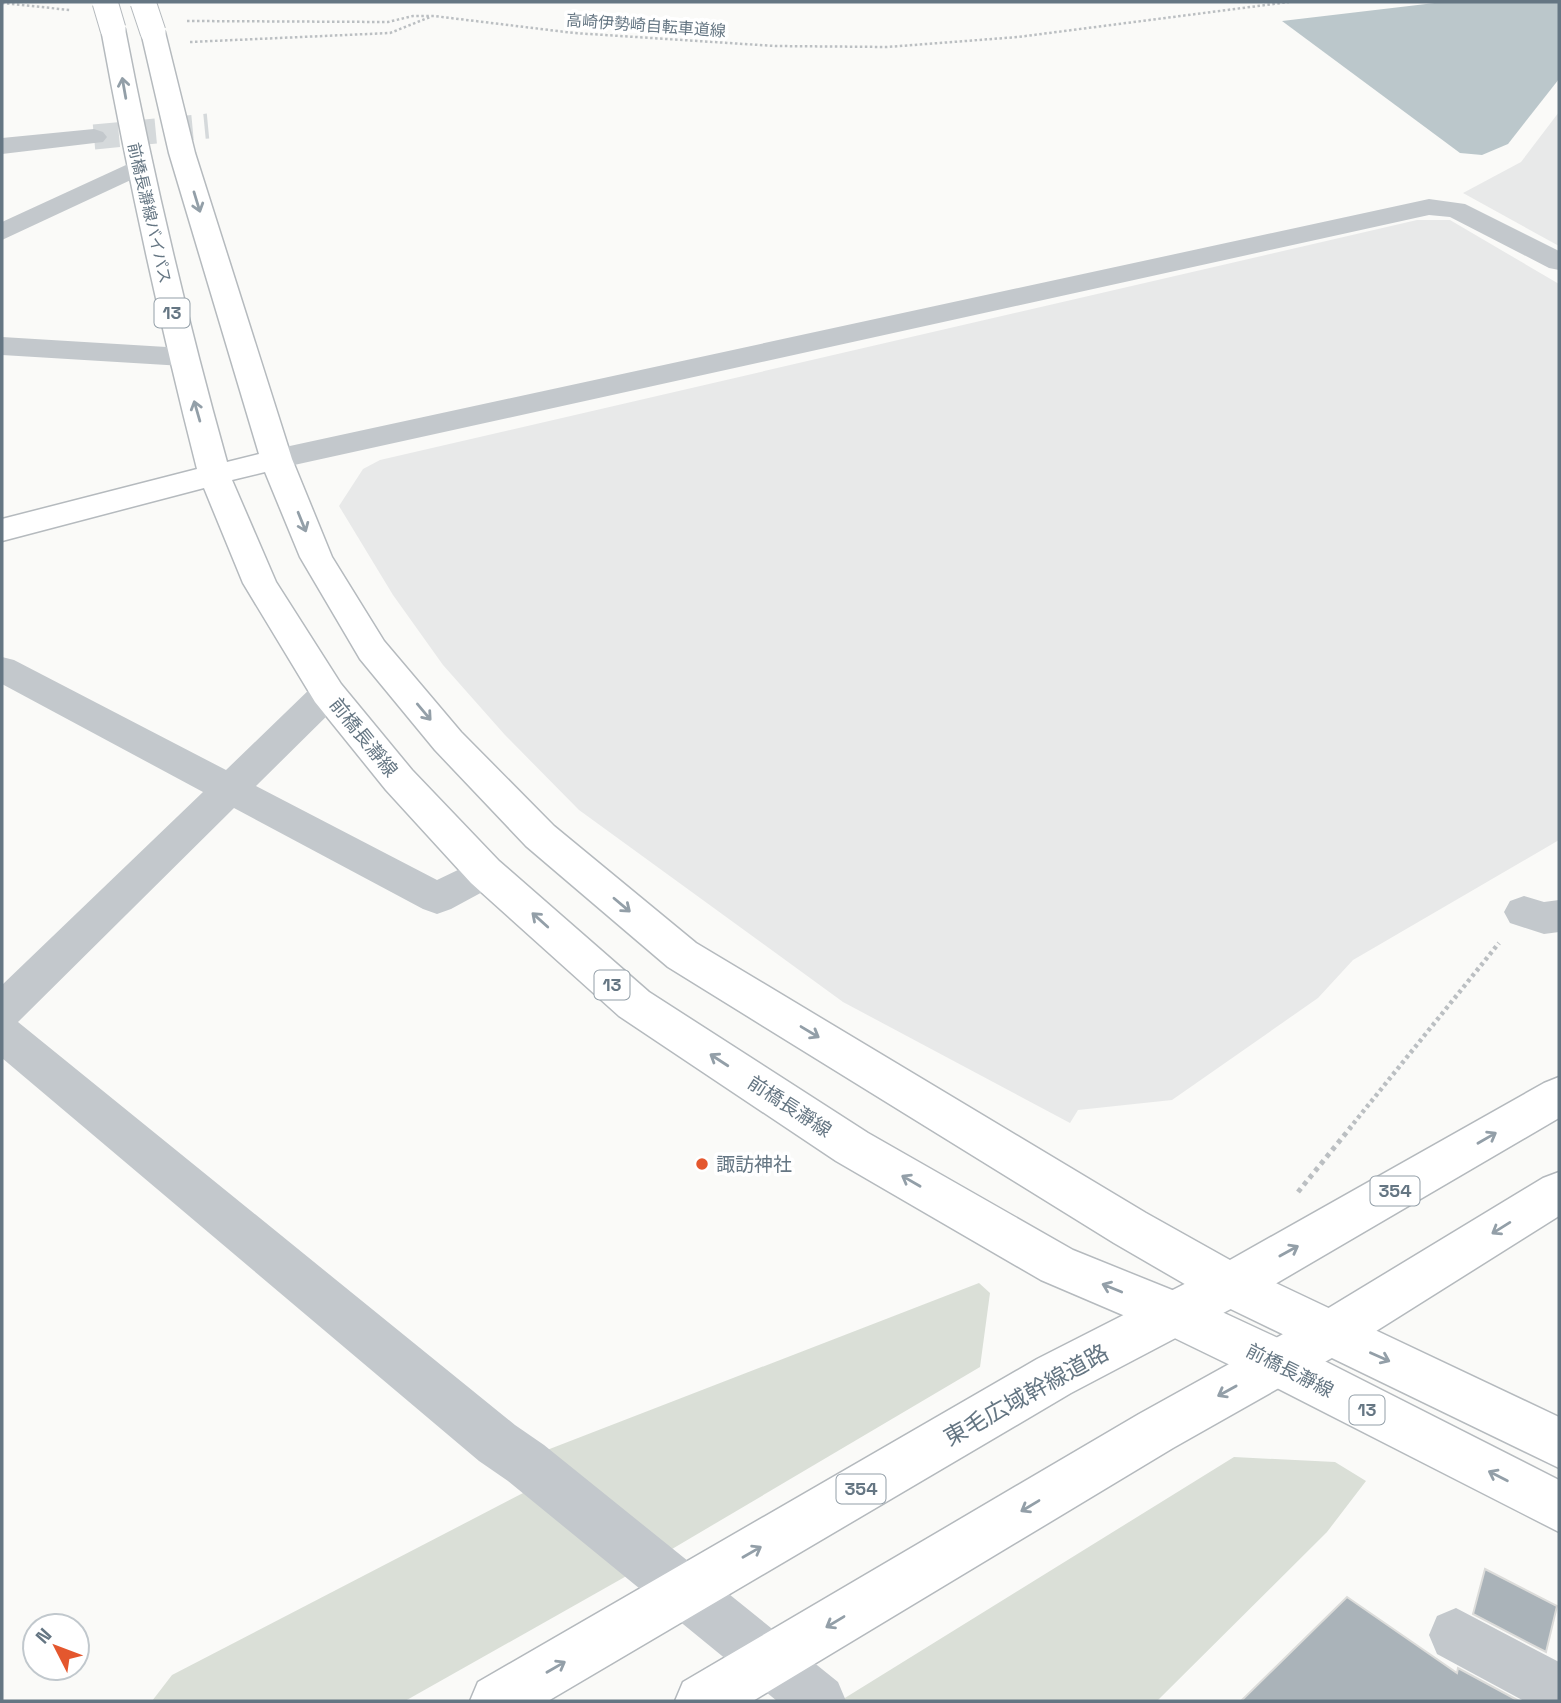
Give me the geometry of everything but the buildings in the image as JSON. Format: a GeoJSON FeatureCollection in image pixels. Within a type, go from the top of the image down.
{"type":"FeatureCollection","features":[{"type":"Feature","properties":{"kind":"main road","name":"前橋長瀞線バイパス"},"geometry":{"type":"LineString","coordinates":[[105,2],[113,29],[139,167],[183,357],[215,477]]}},
{"type":"Feature","properties":{"kind":"main road"},"geometry":{"type":"LineString","coordinates":[[143,2],[153,32],[180,145],[276,459],[316,557],[372,650],[448,741],[540,836],[682,955],[1130,1228],[1230,1285],[1559,1443]]}},
{"type":"Feature","properties":{"kind":"main road"},"geometry":{"type":"LineString","coordinates":[[2,530],[215,477],[276,459]]}},
{"type":"Feature","properties":{"kind":"main road","name":"前橋長瀞線"},"geometry":{"type":"LineString","coordinates":[[215,477],[260,583],[328,693],[399,780],[485,872],[634,1004],[852,1147],[1057,1265],[1175,1314],[1278,1363],[1559,1507]]}},
{"type":"Feature","properties":{"kind":"main road","name":"東毛広域幹線道路"},"geometry":{"type":"LineString","coordinates":[[497,1701],[1054,1376],[1230,1285],[1559,1096]]}},
{"type":"Feature","properties":{"kind":"main road"},"geometry":{"type":"LineString","coordinates":[[702,1701],[1156,1431],[1329,1334],[1559,1192]]}},
{"type":"Feature","properties":{"kind":"street"},"geometry":{"type":"LineString","coordinates":[[2,146],[94,137]]}},
{"type":"Feature","properties":{"kind":"street"},"geometry":{"type":"LineString","coordinates":[[2,232],[139,167]]}},
{"type":"Feature","properties":{"kind":"street"},"geometry":{"type":"LineString","coordinates":[[276,459],[1429,206],[1456,210],[1559,262]]}},
{"type":"Feature","properties":{"kind":"street"},"geometry":{"type":"LineString","coordinates":[[2,346],[183,357]]}},
{"type":"Feature","properties":{"kind":"street"},"geometry":{"type":"LineString","coordinates":[[2,669],[437,898],[485,872]]}},
{"type":"Feature","properties":{"kind":"street"},"geometry":{"type":"LineString","coordinates":[[2,1011],[233,789],[328,693]]}},
{"type":"Feature","properties":{"kind":"street"},"geometry":{"type":"LineString","coordinates":[[2,1033],[497,1443],[819,1701]]}},
{"type":"Feature","properties":{"kind":"street"},"geometry":{"type":"LineString","coordinates":[[1456,1635],[1559,1691]]}},
{"type":"Feature","properties":{"kind":"path","name":"高崎伊勢崎自転車道線"},"geometry":{"type":"LineString","coordinates":[[188,21],[388,22],[413,16],[434,16],[574,33],[775,46],[887,47],[1018,37],[1289,2]]}},
{"type":"Feature","properties":{"kind":"path"},"geometry":{"type":"LineString","coordinates":[[2,3],[82,11]]}},
{"type":"Feature","properties":{"kind":"path"},"geometry":{"type":"LineString","coordinates":[[188,43],[390,33],[434,16]]}},
{"type":"Feature","properties":{"kind":"path"},"geometry":{"type":"LineString","coordinates":[[1296,1193],[1542,914]]}},
{"type":"Feature","properties":{"kind":"shaded area"},"geometry":{"type":"Polygon","coordinates":[[[1443,2],[1559,2],[1559,79],[1508,144],[1482,155],[1460,153],[1282,21],[1443,2]]]}},
{"type":"Feature","properties":{"kind":"shaded area"},"geometry":{"type":"Polygon","coordinates":[[[1559,112],[1559,246],[1463,193],[1521,162],[1559,112]]]}},
{"type":"Feature","properties":{"kind":"shaded area"},"geometry":{"type":"Polygon","coordinates":[[[1417,220],[1450,220],[1559,284],[1559,840],[1353,960],[1318,998],[1172,1100],[1078,1110],[1070,1123],[843,1002],[579,810],[505,735],[443,665],[393,595],[339,506],[363,469],[380,460],[1417,220]]]}},
{"type":"Feature","properties":{"kind":"shaded area"},"geometry":{"type":"Polygon","coordinates":[[[979,1283],[990,1293],[980,1367],[623,1578],[405,1701],[152,1701],[172,1675],[527,1491],[547,1450],[979,1283]]]}},
{"type":"Feature","properties":{"kind":"shaded area"},"geometry":{"type":"Polygon","coordinates":[[[1234,1457],[1335,1462],[1366,1481],[1327,1532],[1157,1701],[840,1701],[1234,1457]]]}},
{"type":"Feature","properties":{"kind":"tunnel"},"geometry":{"type":"LineString","coordinates":[[94,137],[208,126]]}},
{"type":"Feature","properties":{"kind":"place","name":"諏訪神社"},"geometry":{"type":"Point","coordinates":[702,1164]}}]}
